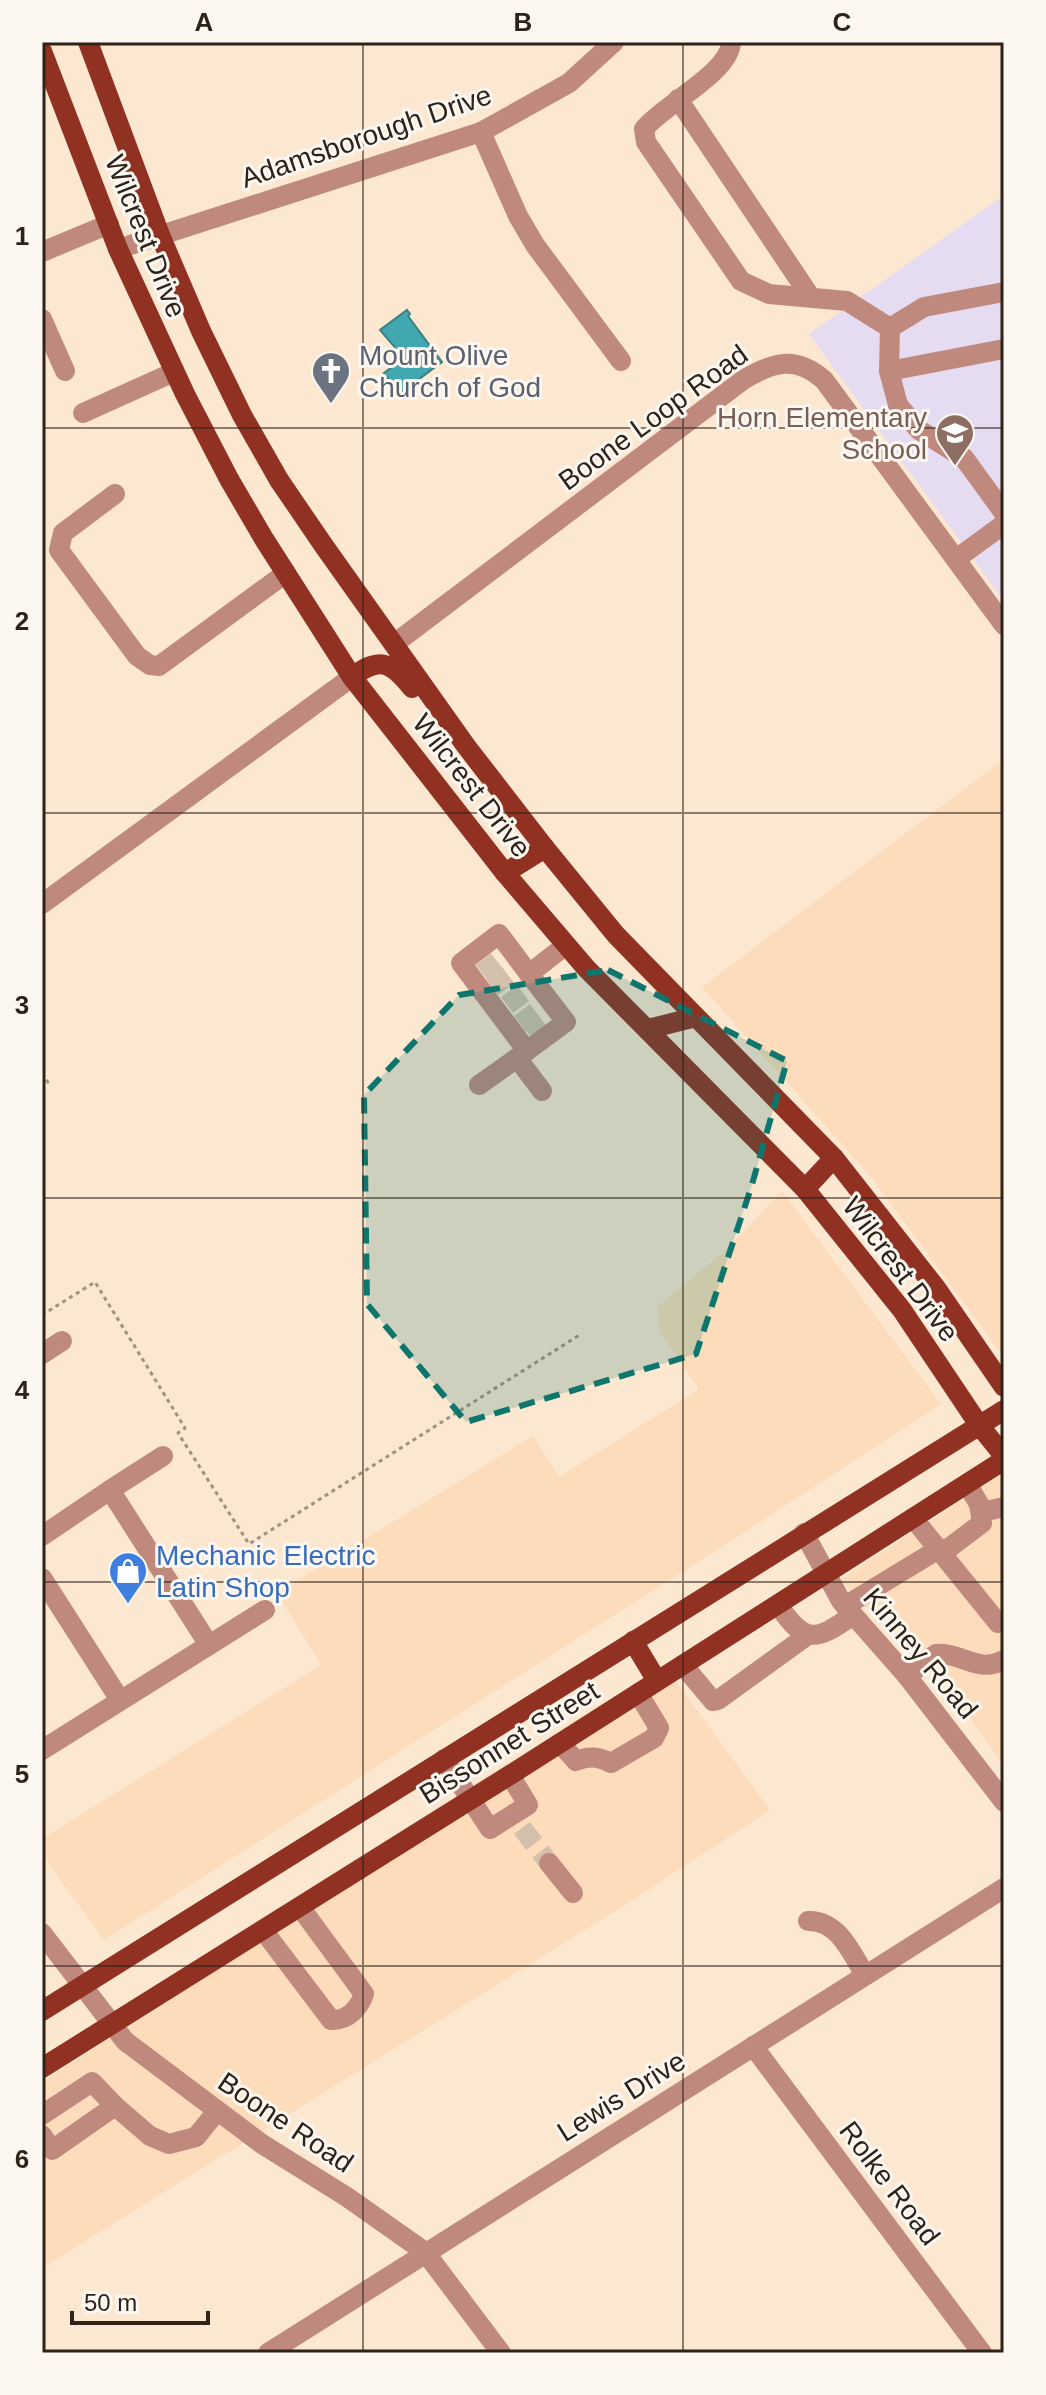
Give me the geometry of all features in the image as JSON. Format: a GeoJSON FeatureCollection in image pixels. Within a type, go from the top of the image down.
{"type":"FeatureCollection","features":[{"type":"Feature","properties":{"kind":"main road","name":"Wilcrest Drive"},"geometry":{"type":"LineString","coordinates":[[88,42],[160,235],[201,331],[242,415],[279,480],[466,746],[545,848],[616,935],[834,1158],[936,1288],[1004,1387]]}},
{"type":"Feature","properties":{"kind":"main road","name":"Wilcrest Drive"},"geometry":{"type":"LineString","coordinates":[[42,51],[118,249],[174,372],[229,479],[352,677],[505,873],[566,945],[805,1189],[902,1310],[1004,1458]]}},
{"type":"Feature","properties":{"kind":"main road"},"geometry":{"type":"LineString","coordinates":[[352,677],[375,664],[385,664],[397,670],[443,727],[466,746]]}},
{"type":"Feature","properties":{"kind":"main road"},"geometry":{"type":"LineString","coordinates":[[505,873],[545,848]]}},
{"type":"Feature","properties":{"kind":"main road"},"geometry":{"type":"LineString","coordinates":[[648,1029],[696,1017]]}},
{"type":"Feature","properties":{"kind":"main road"},"geometry":{"type":"LineString","coordinates":[[805,1189],[834,1158]]}},
{"type":"Feature","properties":{"kind":"main road","name":"Bissonnet Street"},"geometry":{"type":"LineString","coordinates":[[42,2011],[1004,1410]]}},
{"type":"Feature","properties":{"kind":"main road","name":"Bissonnet Street"},"geometry":{"type":"LineString","coordinates":[[42,2068],[510,1775],[1004,1458]]}},
{"type":"Feature","properties":{"kind":"main road"},"geometry":{"type":"LineString","coordinates":[[633,1641],[657,1681]]}},
{"type":"Feature","properties":{"kind":"street","name":"Adamsborough Drive"},"geometry":{"type":"LineString","coordinates":[[118,249],[481,132],[569,83],[614,42]]}},
{"type":"Feature","properties":{"kind":"street"},"geometry":{"type":"LineString","coordinates":[[731,42],[731,51],[715,70],[653,118],[644,129],[646,142],[741,281],[769,294],[847,301],[890,328]]}},
{"type":"Feature","properties":{"kind":"street"},"geometry":{"type":"LineString","coordinates":[[678,99],[810,296]]}},
{"type":"Feature","properties":{"kind":"street"},"geometry":{"type":"LineString","coordinates":[[481,132],[518,216],[535,245],[621,361]]}},
{"type":"Feature","properties":{"kind":"street"},"geometry":{"type":"LineString","coordinates":[[42,252],[109,224]]}},
{"type":"Feature","properties":{"kind":"street"},"geometry":{"type":"LineString","coordinates":[[890,328],[924,307],[1004,292]]}},
{"type":"Feature","properties":{"kind":"street"},"geometry":{"type":"LineString","coordinates":[[42,319],[65,371]]}},
{"type":"Feature","properties":{"kind":"street"},"geometry":{"type":"LineString","coordinates":[[890,328],[889,371],[898,405],[919,430],[964,458],[1004,513]]}},
{"type":"Feature","properties":{"kind":"street"},"geometry":{"type":"LineString","coordinates":[[889,371],[1004,349]]}},
{"type":"Feature","properties":{"kind":"street","name":"Boone Loop Road"},"geometry":{"type":"LineString","coordinates":[[394,644],[743,380],[780,364],[802,365],[824,380],[1002,618]]}},
{"type":"Feature","properties":{"kind":"street"},"geometry":{"type":"LineString","coordinates":[[83,413],[174,372]]}},
{"type":"Feature","properties":{"kind":"street"},"geometry":{"type":"LineString","coordinates":[[115,494],[63,533],[59,550],[137,656],[150,665],[159,666],[286,573]]}},
{"type":"Feature","properties":{"kind":"street"},"geometry":{"type":"LineString","coordinates":[[956,559],[1004,524]]}},
{"type":"Feature","properties":{"kind":"street"},"geometry":{"type":"LineString","coordinates":[[42,904],[352,677]]}},
{"type":"Feature","properties":{"kind":"street"},"geometry":{"type":"LineString","coordinates":[[505,981],[566,945]]}},
{"type":"Feature","properties":{"kind":"street"},"geometry":{"type":"LineString","coordinates":[[505,981],[532,1029],[542,1091]]}},
{"type":"Feature","properties":{"kind":"street"},"geometry":{"type":"LineString","coordinates":[[505,981],[532,1029]]}},
{"type":"Feature","properties":{"kind":"street"},"geometry":{"type":"LineString","coordinates":[[479,1085],[532,1029]]}},
{"type":"Feature","properties":{"kind":"street"},"geometry":{"type":"LineString","coordinates":[[42,1354],[62,1341]]}},
{"type":"Feature","properties":{"kind":"street"},"geometry":{"type":"LineString","coordinates":[[42,1536],[163,1456]]}},
{"type":"Feature","properties":{"kind":"street"},"geometry":{"type":"LineString","coordinates":[[683,1665],[713,1701],[718,1700],[808,1635],[829,1632],[849,1611],[937,1550],[949,1548],[982,1523],[982,1512],[967,1484]]}},
{"type":"Feature","properties":{"kind":"street"},"geometry":{"type":"LineString","coordinates":[[110,1490],[209,1645]]}},
{"type":"Feature","properties":{"kind":"street"},"geometry":{"type":"LineString","coordinates":[[982,1512],[1004,1507]]}},
{"type":"Feature","properties":{"kind":"street"},"geometry":{"type":"LineString","coordinates":[[913,1518],[998,1623],[1004,1621]]}},
{"type":"Feature","properties":{"kind":"street","name":"Kinney Road"},"geometry":{"type":"LineString","coordinates":[[804,1533],[825,1575],[849,1611],[907,1676],[1004,1802]]}},
{"type":"Feature","properties":{"kind":"street"},"geometry":{"type":"LineString","coordinates":[[42,1578],[120,1700]]}},
{"type":"Feature","properties":{"kind":"street"},"geometry":{"type":"LineString","coordinates":[[778,1605],[796,1630],[808,1635]]}},
{"type":"Feature","properties":{"kind":"street"},"geometry":{"type":"LineString","coordinates":[[42,1750],[265,1610]]}},
{"type":"Feature","properties":{"kind":"street"},"geometry":{"type":"LineString","coordinates":[[907,1676],[936,1654],[992,1666],[1004,1660]]}},
{"type":"Feature","properties":{"kind":"street"},"geometry":{"type":"LineString","coordinates":[[560,1743],[576,1761],[585,1757],[601,1758],[611,1763],[654,1738],[659,1728],[638,1693]]}},
{"type":"Feature","properties":{"kind":"street"},"geometry":{"type":"LineString","coordinates":[[444,1759],[490,1829],[517,1822],[528,1805],[510,1775]]}},
{"type":"Feature","properties":{"kind":"street"},"geometry":{"type":"LineString","coordinates":[[549,1863],[573,1893]]}},
{"type":"Feature","properties":{"kind":"street","name":"Lewis Drive"},"geometry":{"type":"LineString","coordinates":[[268,2353],[1004,1888]]}},
{"type":"Feature","properties":{"kind":"street"},"geometry":{"type":"LineString","coordinates":[[263,1930],[331,2020],[340,2020],[360,2006],[364,1994],[300,1907]]}},
{"type":"Feature","properties":{"kind":"street"},"geometry":{"type":"LineString","coordinates":[[808,1921],[828,1924],[838,1933],[865,1975]]}},
{"type":"Feature","properties":{"kind":"street","name":"Boone Road"},"geometry":{"type":"LineString","coordinates":[[42,1933],[125,2041],[262,2144],[347,2197],[425,2252],[501,2353]]}},
{"type":"Feature","properties":{"kind":"street","name":"Rolke Road"},"geometry":{"type":"LineString","coordinates":[[753,2046],[982,2353]]}},
{"type":"Feature","properties":{"kind":"street"},"geometry":{"type":"LineString","coordinates":[[42,2115],[92,2082],[150,2136],[169,2144],[196,2137],[217,2111]]}},
{"type":"Feature","properties":{"kind":"street"},"geometry":{"type":"LineString","coordinates":[[42,2135],[52,2150],[115,2106]]}},
{"type":"Feature","properties":{"kind":"path"},"geometry":{"type":"LineString","coordinates":[[42,1073],[49,1084]]}},
{"type":"Feature","properties":{"kind":"path"},"geometry":{"type":"LineString","coordinates":[[42,1315],[95,1282],[185,1428],[178,1433],[249,1544],[581,1334]]}},
{"type":"Feature","properties":{"kind":"highlighted area"},"geometry":{"type":"Polygon","coordinates":[[[608,970],[787,1061],[751,1188],[696,1354],[466,1422],[367,1304],[364,1095],[459,995],[608,970]]]}},
{"type":"Feature","properties":{"kind":"shaded area","name":"Horn Elementary School"},"geometry":{"type":"Polygon","coordinates":[[[1004,195],[1004,601],[809,334],[1004,195]]]}},
{"type":"Feature","properties":{"kind":"shaded area"},"geometry":{"type":"Polygon","coordinates":[[[1004,759],[1004,1357],[871,1177],[702,987],[1004,759]]]}},
{"type":"Feature","properties":{"kind":"shaded area"},"geometry":{"type":"Polygon","coordinates":[[[782,1191],[941,1404],[104,1940],[42,1855],[42,1839],[321,1665],[277,1593],[533,1436],[559,1477],[699,1389],[660,1332],[657,1307],[724,1252],[782,1191]]]}},
{"type":"Feature","properties":{"kind":"shaded area"},"geometry":{"type":"Polygon","coordinates":[[[1004,1473],[1004,1766],[951,1692],[840,1580],[1004,1473]]]}},
{"type":"Feature","properties":{"kind":"shaded area"},"geometry":{"type":"Polygon","coordinates":[[[674,1679],[770,1810],[628,1903],[42,2268],[42,2082],[674,1679]]]}},
{"type":"Feature","properties":{"kind":"water"},"geometry":{"type":"Polygon","coordinates":[[[407,310],[408,316],[442,362],[399,394],[384,373],[404,358],[380,330],[407,310]]]}},
{"type":"Feature","properties":{"kind":"tunnel"},"geometry":{"type":"LineString","coordinates":[[482,973],[497,961]]}},
{"type":"Feature","properties":{"kind":"tunnel"},"geometry":{"type":"LineString","coordinates":[[492,987],[508,975]]}},
{"type":"Feature","properties":{"kind":"tunnel"},"geometry":{"type":"LineString","coordinates":[[507,1005],[523,993]]}},
{"type":"Feature","properties":{"kind":"tunnel"},"geometry":{"type":"LineString","coordinates":[[520,1024],[536,1012]]}},
{"type":"Feature","properties":{"kind":"tunnel"},"geometry":{"type":"LineString","coordinates":[[530,1036],[545,1024]]}},
{"type":"Feature","properties":{"kind":"tunnel"},"geometry":{"type":"LineString","coordinates":[[522,1828],[549,1863]]}},
{"type":"Feature","properties":{"kind":"place","name":"Mount Olive Church of God"},"geometry":{"type":"Point","coordinates":[331,405]}},
{"type":"Feature","properties":{"kind":"place","name":"Horn Elementary School"},"geometry":{"type":"Point","coordinates":[955,467]}},
{"type":"Feature","properties":{"kind":"place","name":"Mechanic Electric Latin Shop"},"geometry":{"type":"Point","coordinates":[128,1605]}}]}
